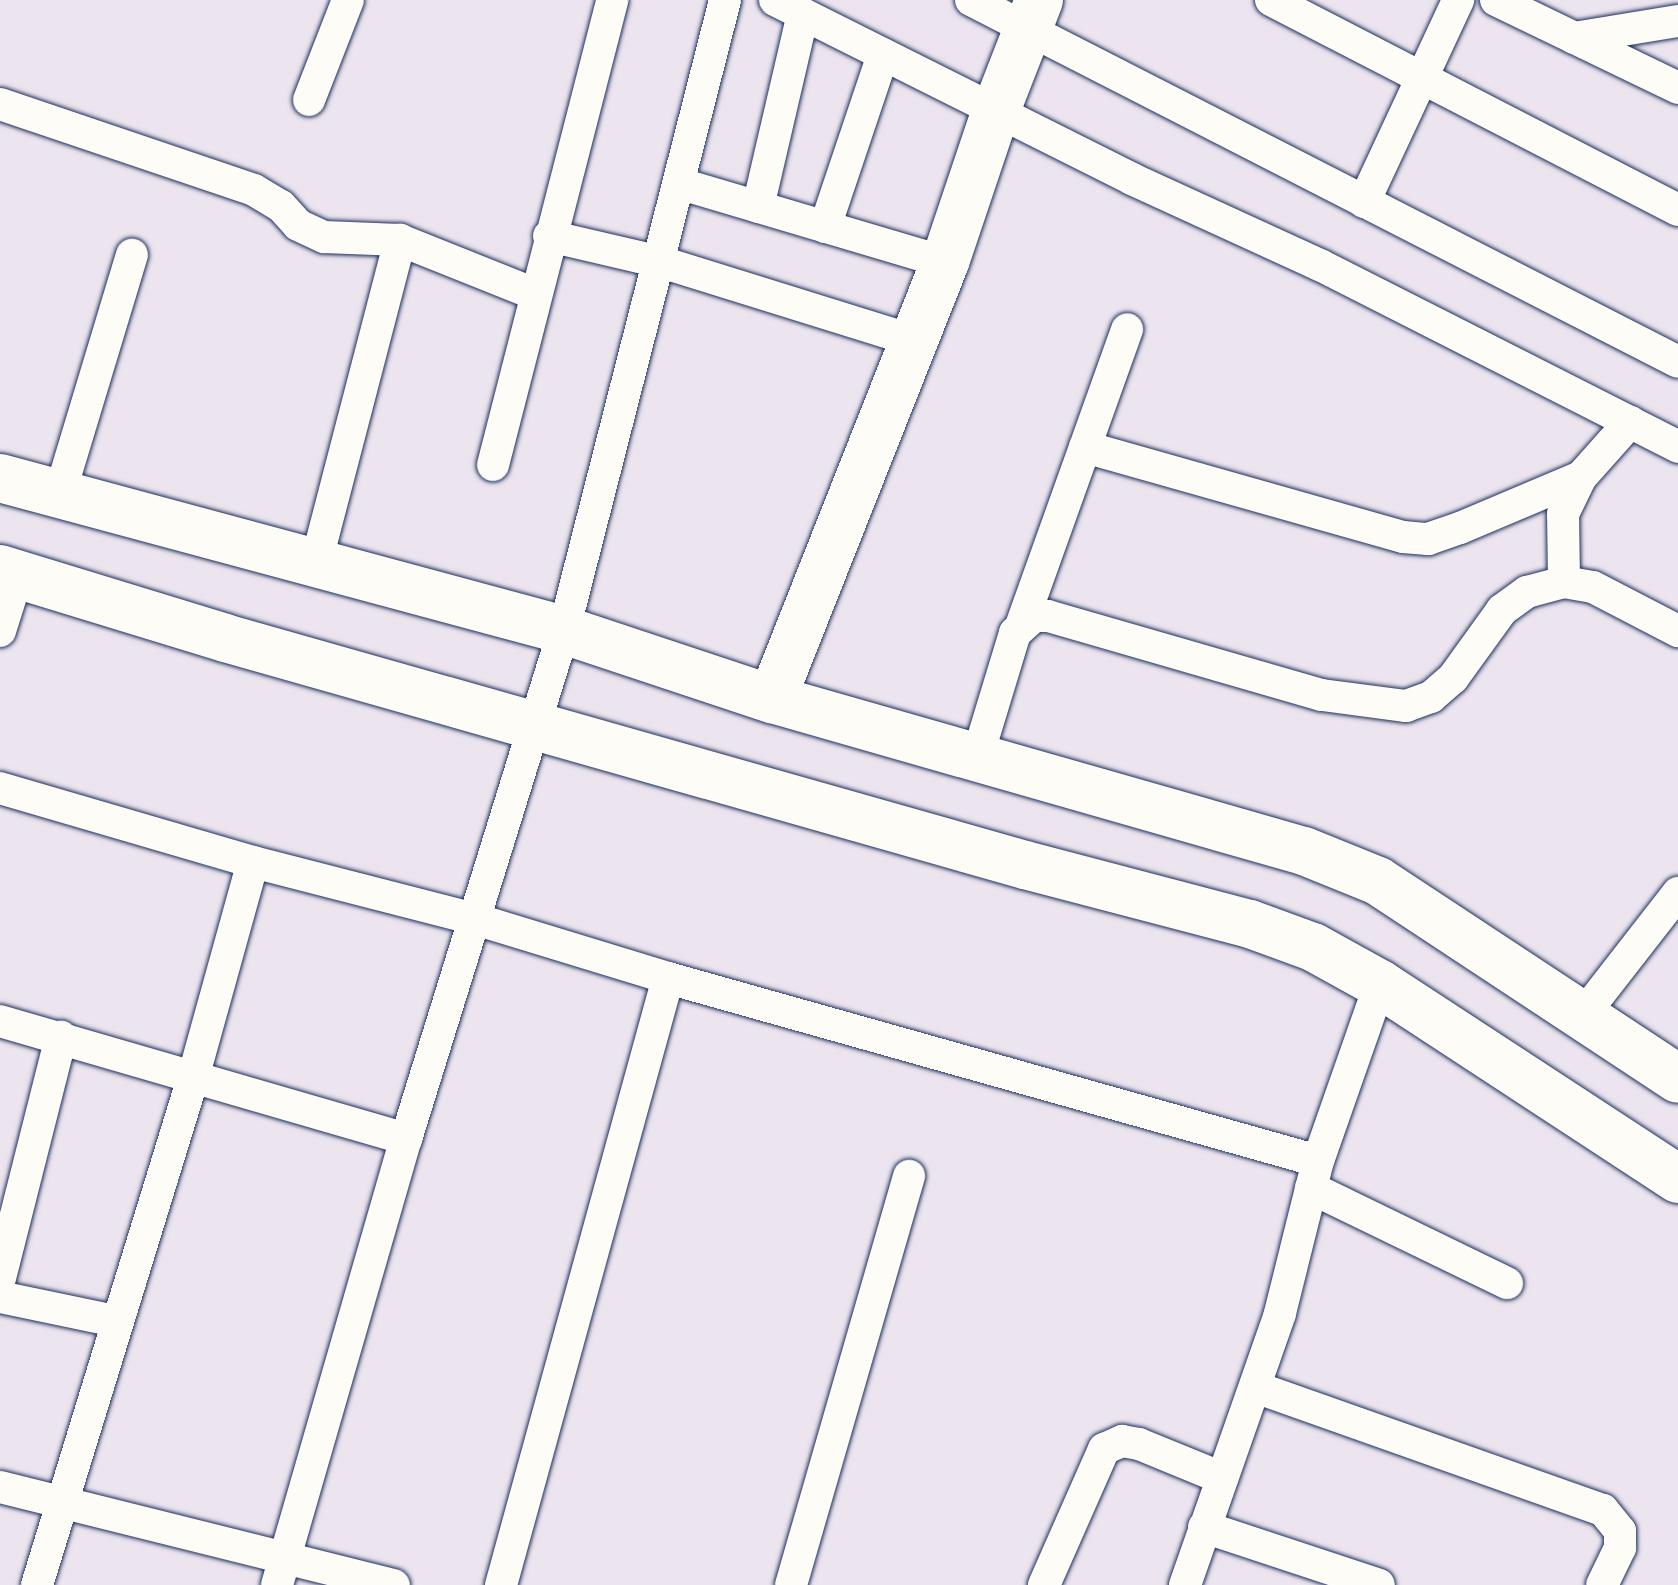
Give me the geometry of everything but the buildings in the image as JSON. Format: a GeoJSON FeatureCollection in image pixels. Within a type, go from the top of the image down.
{"type":"FeatureCollection","features":[{"type":"Feature","properties":{"kind":"street"},"geometry":{"type":"LineString","coordinates":[[309,100],[348,0]]}},
{"type":"Feature","properties":{"kind":"street"},"geometry":{"type":"LineString","coordinates":[[493,465],[612,0]]}},
{"type":"Feature","properties":{"kind":"street"},"geometry":{"type":"LineString","coordinates":[[281,1571],[406,1140],[564,630],[725,0]]}},
{"type":"Feature","properties":{"kind":"street"},"geometry":{"type":"LineString","coordinates":[[971,0],[1033,14],[1364,202],[1678,362]]}},
{"type":"Feature","properties":{"kind":"street"},"geometry":{"type":"LineString","coordinates":[[1271,0],[1678,210]]}},
{"type":"Feature","properties":{"kind":"street"},"geometry":{"type":"LineString","coordinates":[[1364,202],[1458,0]]}},
{"type":"Feature","properties":{"kind":"street"},"geometry":{"type":"LineString","coordinates":[[1496,0],[1539,10],[1574,38],[1678,88]]}},
{"type":"Feature","properties":{"kind":"street"},"geometry":{"type":"LineString","coordinates":[[758,207],[789,7],[994,112],[1320,265],[1678,447]]}},
{"type":"Feature","properties":{"kind":"street"},"geometry":{"type":"LineString","coordinates":[[772,700],[945,262],[994,112],[1033,14]]}},
{"type":"Feature","properties":{"kind":"street"},"geometry":{"type":"LineString","coordinates":[[1574,38],[1678,21]]}},
{"type":"Feature","properties":{"kind":"street"},"geometry":{"type":"LineString","coordinates":[[824,226],[883,56]]}},
{"type":"Feature","properties":{"kind":"street"},"geometry":{"type":"LineString","coordinates":[[0,104],[254,190],[281,206],[298,225],[324,237],[400,240],[535,294]]}},
{"type":"Feature","properties":{"kind":"street"},"geometry":{"type":"LineString","coordinates":[[681,184],[945,262]]}},
{"type":"Feature","properties":{"kind":"street"},"geometry":{"type":"LineString","coordinates":[[550,236],[661,262],[914,341]]}},
{"type":"Feature","properties":{"kind":"street"},"geometry":{"type":"LineString","coordinates":[[316,563],[400,240]]}},
{"type":"Feature","properties":{"kind":"street"},"geometry":{"type":"LineString","coordinates":[[60,493],[132,256]]}},
{"type":"Feature","properties":{"kind":"street"},"geometry":{"type":"LineString","coordinates":[[976,758],[1127,329]]}},
{"type":"Feature","properties":{"kind":"street"},"geometry":{"type":"LineString","coordinates":[[1564,582],[1564,514],[1581,477],[1630,422]]}},
{"type":"Feature","properties":{"kind":"street"},"geometry":{"type":"LineString","coordinates":[[1085,447],[1403,538],[1428,539],[1581,477]]}},
{"type":"Feature","properties":{"kind":"street"},"geometry":{"type":"LineString","coordinates":[[0,478],[564,630],[772,700],[1304,851],[1378,881],[1678,1079]]}},
{"type":"Feature","properties":{"kind":"street"},"geometry":{"type":"LineString","coordinates":[[0,631],[9,571],[225,638],[1250,924],[1313,947],[1380,984],[1678,1179]]}},
{"type":"Feature","properties":{"kind":"street"},"geometry":{"type":"LineString","coordinates":[[1022,623],[1034,616],[1048,616],[1322,695],[1406,706],[1432,697],[1452,678],[1502,610],[1527,592],[1564,582],[1593,587],[1678,631]]}},
{"type":"Feature","properties":{"kind":"street"},"geometry":{"type":"LineString","coordinates":[[0,788],[253,862],[475,919],[1314,1174],[1507,1283]]}},
{"type":"Feature","properties":{"kind":"street"},"geometry":{"type":"LineString","coordinates":[[37,1585],[192,1078],[253,862]]}},
{"type":"Feature","properties":{"kind":"street"},"geometry":{"type":"LineString","coordinates":[[1584,1015],[1678,893]]}},
{"type":"Feature","properties":{"kind":"street"},"geometry":{"type":"LineString","coordinates":[[500,1585],[668,978]]}},
{"type":"Feature","properties":{"kind":"street"},"geometry":{"type":"LineString","coordinates":[[1185,1585],[1280,1313],[1314,1174],[1380,984]]}},
{"type":"Feature","properties":{"kind":"street"},"geometry":{"type":"LineString","coordinates":[[0,1021],[406,1140]]}},
{"type":"Feature","properties":{"kind":"street"},"geometry":{"type":"LineString","coordinates":[[0,1278],[61,1037]]}},
{"type":"Feature","properties":{"kind":"street"},"geometry":{"type":"LineString","coordinates":[[791,1585],[910,1176]]}},
{"type":"Feature","properties":{"kind":"street"},"geometry":{"type":"LineString","coordinates":[[0,1297],[115,1321]]}},
{"type":"Feature","properties":{"kind":"street"},"geometry":{"type":"LineString","coordinates":[[1255,1386],[1603,1510],[1620,1532],[1620,1548],[1602,1585]]}},
{"type":"Feature","properties":{"kind":"street"},"geometry":{"type":"LineString","coordinates":[[1044,1585],[1104,1449],[1122,1441],[1140,1444],[1222,1478]]}},
{"type":"Feature","properties":{"kind":"street"},"geometry":{"type":"LineString","coordinates":[[0,1487],[63,1502],[281,1571],[394,1585]]}},
{"type":"Feature","properties":{"kind":"street"},"geometry":{"type":"LineString","coordinates":[[1204,1527],[1379,1585]]}}]}
